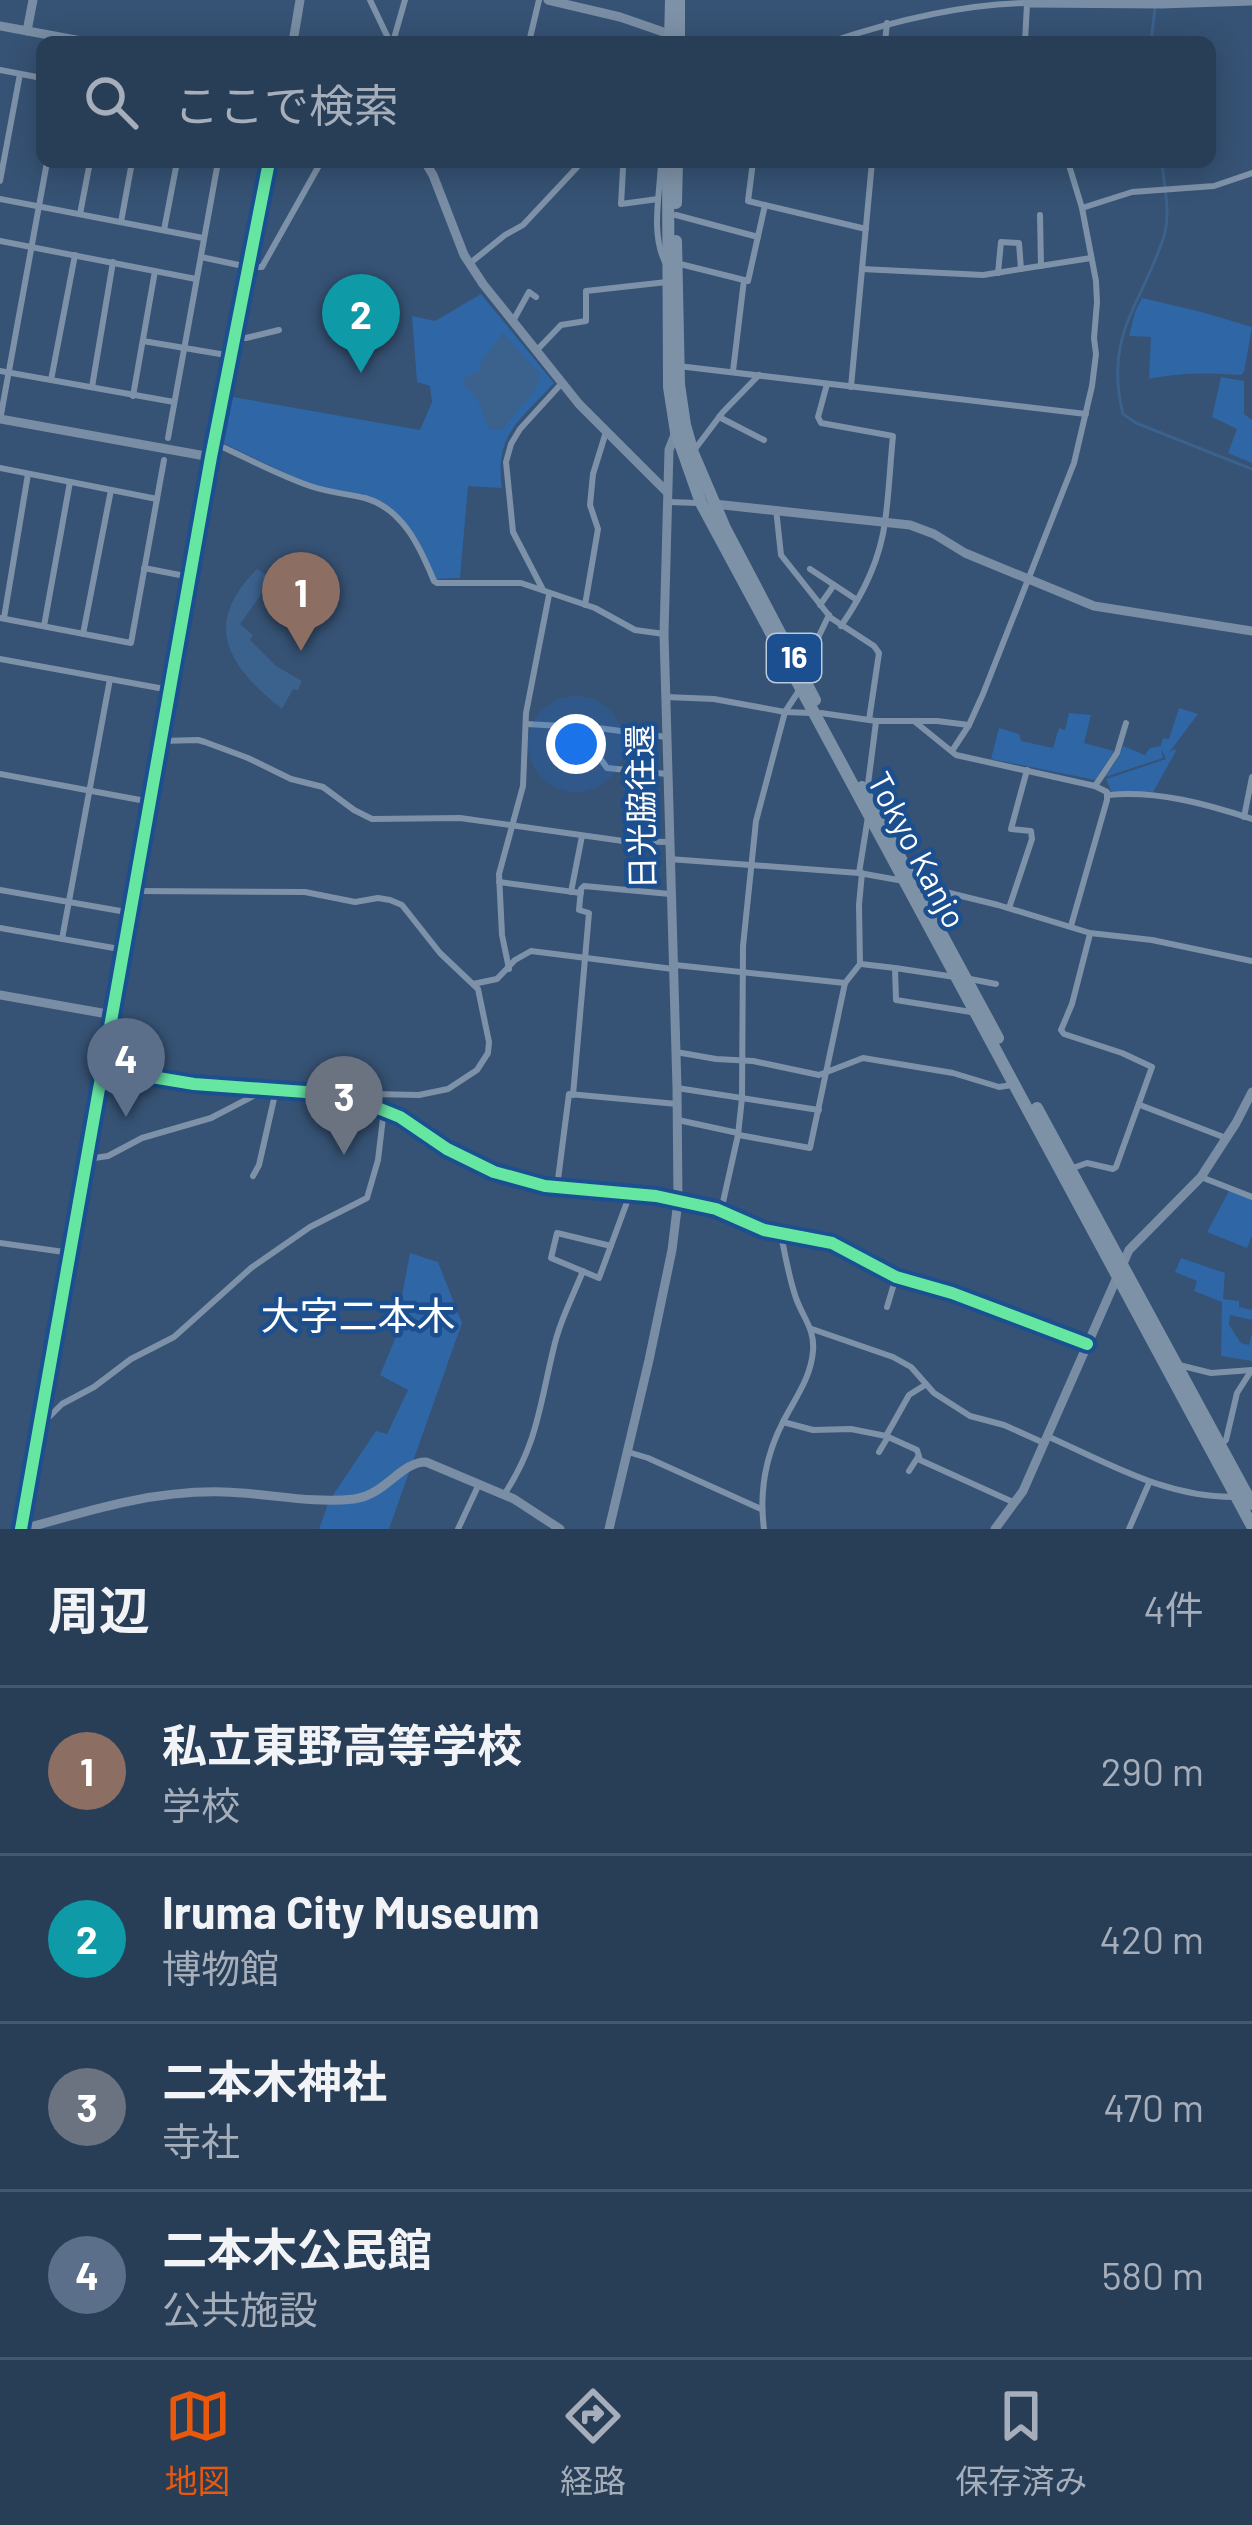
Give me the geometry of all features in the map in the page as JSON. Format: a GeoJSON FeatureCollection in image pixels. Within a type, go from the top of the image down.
{"type":"FeatureCollection","features":[{"type":"Feature","properties":{"kind":"highway"},"geometry":{"type":"LineString","coordinates":[[675,0],[677,36]]}},
{"type":"Feature","properties":{"kind":"highway","name":"Tokyo Kanjo"},"geometry":{"type":"LineString","coordinates":[[669,168],[680,428],[693,453],[707,503],[801,673],[868,816],[909,882]]}},
{"type":"Feature","properties":{"kind":"highway","name":"Tokyo Kanjo"},"geometry":{"type":"LineString","coordinates":[[670,168],[676,215],[668,282],[668,365],[680,428],[707,503],[800,689],[866,796],[960,978],[1071,1171],[1252,1526]]}},
{"type":"Feature","properties":{"kind":"highway","name":"Tokyo Kanjo"},"geometry":{"type":"LineString","coordinates":[[960,978],[1252,1504]]}},
{"type":"Feature","properties":{"kind":"street"},"geometry":{"type":"LineString","coordinates":[[27,31],[33,0]]}},
{"type":"Feature","properties":{"kind":"street"},"geometry":{"type":"LineString","coordinates":[[293,36],[300,0]]}},
{"type":"Feature","properties":{"kind":"street"},"geometry":{"type":"LineString","coordinates":[[370,0],[389,36]]}},
{"type":"Feature","properties":{"kind":"street"},"geometry":{"type":"LineString","coordinates":[[394,36],[405,0]]}},
{"type":"Feature","properties":{"kind":"street"},"geometry":{"type":"LineString","coordinates":[[530,36],[538,0]]}},
{"type":"Feature","properties":{"kind":"street"},"geometry":{"type":"LineString","coordinates":[[548,0],[596,10],[669,36]]}},
{"type":"Feature","properties":{"kind":"street"},"geometry":{"type":"LineString","coordinates":[[848,36],[887,23],[1019,1],[1252,1]]}},
{"type":"Feature","properties":{"kind":"street"},"geometry":{"type":"LineString","coordinates":[[1019,1],[1024,36]]}},
{"type":"Feature","properties":{"kind":"street"},"geometry":{"type":"LineString","coordinates":[[886,36],[887,23]]}},
{"type":"Feature","properties":{"kind":"street"},"geometry":{"type":"LineString","coordinates":[[0,26],[50,36]]}},
{"type":"Feature","properties":{"kind":"street"},"geometry":{"type":"LineString","coordinates":[[0,70],[36,77]]}},
{"type":"Feature","properties":{"kind":"street"},"geometry":{"type":"LineString","coordinates":[[0,181],[20,74]]}},
{"type":"Feature","properties":{"kind":"street"},"geometry":{"type":"LineString","coordinates":[[46,168],[4,372],[0,419],[211,458]]}},
{"type":"Feature","properties":{"kind":"street"},"geometry":{"type":"LineString","coordinates":[[80,214],[89,168]]}},
{"type":"Feature","properties":{"kind":"street"},"geometry":{"type":"LineString","coordinates":[[121,222],[131,168]]}},
{"type":"Feature","properties":{"kind":"street"},"geometry":{"type":"LineString","coordinates":[[164,230],[176,168]]}},
{"type":"Feature","properties":{"kind":"street"},"geometry":{"type":"LineString","coordinates":[[168,438],[217,168]]}},
{"type":"Feature","properties":{"kind":"street"},"geometry":{"type":"LineString","coordinates":[[268,168],[211,458],[23,1529],[126,1500],[188,1493],[358,1498],[384,1487],[418,1461],[526,1505],[544,1525],[560,1529]]}},
{"type":"Feature","properties":{"kind":"street"},"geometry":{"type":"LineString","coordinates":[[201,257],[262,267],[318,168]]}},
{"type":"Feature","properties":{"kind":"street"},"geometry":{"type":"LineString","coordinates":[[428,168],[469,264],[562,383],[668,498],[923,529],[965,553],[1094,606],[1252,631]]}},
{"type":"Feature","properties":{"kind":"street"},"geometry":{"type":"LineString","coordinates":[[433,175],[434,168]]}},
{"type":"Feature","properties":{"kind":"street"},"geometry":{"type":"LineString","coordinates":[[469,264],[523,225],[576,168]]}},
{"type":"Feature","properties":{"kind":"street"},"geometry":{"type":"LineString","coordinates":[[667,168],[657,223],[661,255],[672,265],[748,281],[766,205]]}},
{"type":"Feature","properties":{"kind":"street"},"geometry":{"type":"LineString","coordinates":[[752,168],[748,201],[866,229]]}},
{"type":"Feature","properties":{"kind":"street"},"geometry":{"type":"LineString","coordinates":[[851,388],[871,168]]}},
{"type":"Feature","properties":{"kind":"street"},"geometry":{"type":"LineString","coordinates":[[952,751],[969,725],[1074,463],[1086,414],[1096,354],[1096,281],[1071,168]]}},
{"type":"Feature","properties":{"kind":"street"},"geometry":{"type":"LineString","coordinates":[[623,170],[621,204],[658,199]]}},
{"type":"Feature","properties":{"kind":"street"},"geometry":{"type":"LineString","coordinates":[[1082,208],[1115,196],[1214,186],[1252,172]]}},
{"type":"Feature","properties":{"kind":"street"},"geometry":{"type":"LineString","coordinates":[[0,199],[204,239]]}},
{"type":"Feature","properties":{"kind":"street"},"geometry":{"type":"LineString","coordinates":[[1040,214],[1040,266]]}},
{"type":"Feature","properties":{"kind":"street"},"geometry":{"type":"LineString","coordinates":[[676,215],[758,237]]}},
{"type":"Feature","properties":{"kind":"street"},"geometry":{"type":"LineString","coordinates":[[0,242],[196,279]]}},
{"type":"Feature","properties":{"kind":"street"},"geometry":{"type":"LineString","coordinates":[[998,273],[1001,242],[1018,243],[1022,269]]}},
{"type":"Feature","properties":{"kind":"street"},"geometry":{"type":"LineString","coordinates":[[51,380],[75,255]]}},
{"type":"Feature","properties":{"kind":"street"},"geometry":{"type":"LineString","coordinates":[[862,269],[983,275],[1091,257]]}},
{"type":"Feature","properties":{"kind":"street"},"geometry":{"type":"LineString","coordinates":[[92,387],[113,262]]}},
{"type":"Feature","properties":{"kind":"street"},"geometry":{"type":"LineString","coordinates":[[134,396],[155,271]]}},
{"type":"Feature","properties":{"kind":"street"},"geometry":{"type":"LineString","coordinates":[[733,371],[744,280]]}},
{"type":"Feature","properties":{"kind":"street"},"geometry":{"type":"LineString","coordinates":[[537,350],[561,325],[586,321],[586,291],[668,282]]}},
{"type":"Feature","properties":{"kind":"street"},"geometry":{"type":"LineString","coordinates":[[513,321],[529,292],[536,297]]}},
{"type":"Feature","properties":{"kind":"street"},"geometry":{"type":"LineString","coordinates":[[235,337],[279,330]]}},
{"type":"Feature","properties":{"kind":"street"},"geometry":{"type":"LineString","coordinates":[[143,341],[232,356]]}},
{"type":"Feature","properties":{"kind":"street"},"geometry":{"type":"LineString","coordinates":[[678,365],[1086,414]]}},
{"type":"Feature","properties":{"kind":"street"},"geometry":{"type":"LineString","coordinates":[[4,372],[174,402]]}},
{"type":"Feature","properties":{"kind":"street"},"geometry":{"type":"LineString","coordinates":[[693,453],[759,375]]}},
{"type":"Feature","properties":{"kind":"street"},"geometry":{"type":"LineString","coordinates":[[508,969],[499,882],[523,786],[526,724],[546,592],[513,532],[506,462],[520,429],[562,383]]}},
{"type":"Feature","properties":{"kind":"street"},"geometry":{"type":"LineString","coordinates":[[827,384],[818,417],[821,423],[893,436],[886,521],[859,601],[842,626]]}},
{"type":"Feature","properties":{"kind":"street"},"geometry":{"type":"LineString","coordinates":[[719,417],[764,440]]}},
{"type":"Feature","properties":{"kind":"street","name":"日光脇往還"},"geometry":{"type":"LineString","coordinates":[[609,1529],[672,1250],[678,1201],[664,634],[669,450],[680,428]]}},
{"type":"Feature","properties":{"kind":"street"},"geometry":{"type":"LineString","coordinates":[[585,605],[598,529],[590,505],[593,474],[606,432]]}},
{"type":"Feature","properties":{"kind":"street"},"geometry":{"type":"LineString","coordinates":[[214,443],[307,485],[382,505],[416,541],[437,583],[521,584],[603,611],[635,630],[664,634]]}},
{"type":"Feature","properties":{"kind":"street"},"geometry":{"type":"LineString","coordinates":[[28,474],[2,618],[131,643],[164,460]]}},
{"type":"Feature","properties":{"kind":"street"},"geometry":{"type":"LineString","coordinates":[[0,468],[157,499]]}},
{"type":"Feature","properties":{"kind":"street"},"geometry":{"type":"LineString","coordinates":[[44,626],[70,482]]}},
{"type":"Feature","properties":{"kind":"street"},"geometry":{"type":"LineString","coordinates":[[83,634],[111,490]]}},
{"type":"Feature","properties":{"kind":"street"},"geometry":{"type":"LineString","coordinates":[[776,509],[781,555],[829,615],[879,653],[866,796]]}},
{"type":"Feature","properties":{"kind":"street"},"geometry":{"type":"LineString","coordinates":[[145,568],[190,577]]}},
{"type":"Feature","properties":{"kind":"street"},"geometry":{"type":"LineString","coordinates":[[810,569],[859,601]]}},
{"type":"Feature","properties":{"kind":"street"},"geometry":{"type":"LineString","coordinates":[[820,605],[834,584]]}},
{"type":"Feature","properties":{"kind":"street"},"geometry":{"type":"LineString","coordinates":[[801,673],[829,615]]}},
{"type":"Feature","properties":{"kind":"street"},"geometry":{"type":"LineString","coordinates":[[0,659],[170,690]]}},
{"type":"Feature","properties":{"kind":"street"},"geometry":{"type":"LineString","coordinates":[[62,939],[110,679]]}},
{"type":"Feature","properties":{"kind":"street"},"geometry":{"type":"LineString","coordinates":[[721,1211],[742,1098],[742,973],[756,821],[785,712],[800,689]]}},
{"type":"Feature","properties":{"kind":"street"},"geometry":{"type":"LineString","coordinates":[[666,697],[873,721],[969,725]]}},
{"type":"Feature","properties":{"kind":"street"},"geometry":{"type":"LineString","coordinates":[[914,721],[956,754],[1095,786],[1108,795],[1206,805],[1248,818],[1252,777]]}},
{"type":"Feature","properties":{"kind":"street"},"geometry":{"type":"LineString","coordinates":[[1095,786],[1117,753],[1126,723]]}},
{"type":"Feature","properties":{"kind":"street"},"geometry":{"type":"LineString","coordinates":[[526,724],[666,737]]}},
{"type":"Feature","properties":{"kind":"street"},"geometry":{"type":"LineString","coordinates":[[161,741],[206,742],[291,779],[323,787],[372,819],[460,818],[622,841],[669,842]]}},
{"type":"Feature","properties":{"kind":"street"},"geometry":{"type":"LineString","coordinates":[[602,749],[600,758],[607,768],[667,774]]}},
{"type":"Feature","properties":{"kind":"street"},"geometry":{"type":"LineString","coordinates":[[1009,908],[1032,838],[1031,831],[1011,829],[1027,770]]}},
{"type":"Feature","properties":{"kind":"street"},"geometry":{"type":"LineString","coordinates":[[0,774],[151,802]]}},
{"type":"Feature","properties":{"kind":"street"},"geometry":{"type":"LineString","coordinates":[[1070,926],[1108,795]]}},
{"type":"Feature","properties":{"kind":"street"},"geometry":{"type":"LineString","coordinates":[[678,1120],[810,1148],[845,983],[860,964],[859,904],[868,816]]}},
{"type":"Feature","properties":{"kind":"street"},"geometry":{"type":"LineString","coordinates":[[573,1095],[589,913],[579,910],[576,892],[582,836]]}},
{"type":"Feature","properties":{"kind":"street"},"geometry":{"type":"LineString","coordinates":[[669,859],[861,873],[1009,908],[1090,933],[1152,940],[1252,961]]}},
{"type":"Feature","properties":{"kind":"street"},"geometry":{"type":"LineString","coordinates":[[499,882],[576,892],[584,886],[670,894]]}},
{"type":"Feature","properties":{"kind":"street"},"geometry":{"type":"LineString","coordinates":[[0,890],[132,913]]}},
{"type":"Feature","properties":{"kind":"street"},"geometry":{"type":"LineString","coordinates":[[136,891],[288,891],[355,902],[378,898],[402,905],[440,953],[478,988],[489,1042],[484,1063],[448,1089],[419,1095],[382,1092],[372,1094],[369,1103]]}},
{"type":"Feature","properties":{"kind":"street"},"geometry":{"type":"LineString","coordinates":[[0,928],[125,950]]}},
{"type":"Feature","properties":{"kind":"street"},"geometry":{"type":"LineString","coordinates":[[1071,1171],[1083,1163],[1117,1167],[1152,1067],[1061,1030],[1090,933]]}},
{"type":"Feature","properties":{"kind":"street"},"geometry":{"type":"LineString","coordinates":[[473,983],[497,979],[515,960],[531,952],[845,983]]}},
{"type":"Feature","properties":{"kind":"street"},"geometry":{"type":"LineString","coordinates":[[860,964],[996,984]]}},
{"type":"Feature","properties":{"kind":"street"},"geometry":{"type":"LineString","coordinates":[[895,968],[896,1000],[975,1012]]}},
{"type":"Feature","properties":{"kind":"street"},"geometry":{"type":"LineString","coordinates":[[0,994],[113,1015]]}},
{"type":"Feature","properties":{"kind":"street"},"geometry":{"type":"LineString","coordinates":[[676,1052],[819,1075],[862,1058],[953,1073],[999,1087],[1015,1084]]}},
{"type":"Feature","properties":{"kind":"street"},"geometry":{"type":"LineString","coordinates":[[104,1069],[177,1082],[369,1103],[480,1166],[509,1177],[678,1201],[721,1211],[764,1230],[832,1243],[896,1277],[1087,1344]]}},
{"type":"Feature","properties":{"kind":"street"},"geometry":{"type":"LineString","coordinates":[[677,1088],[819,1110]]}},
{"type":"Feature","properties":{"kind":"street"},"geometry":{"type":"LineString","coordinates":[[88,1159],[211,1118],[271,1090]]}},
{"type":"Feature","properties":{"kind":"street"},"geometry":{"type":"LineString","coordinates":[[253,1176],[259,1166],[271,1090]]}},
{"type":"Feature","properties":{"kind":"street"},"geometry":{"type":"LineString","coordinates":[[995,1529],[1016,1503],[1134,1244],[1201,1177],[1252,1092]]}},
{"type":"Feature","properties":{"kind":"street"},"geometry":{"type":"LineString","coordinates":[[557,1187],[568,1094],[677,1104]]}},
{"type":"Feature","properties":{"kind":"street"},"geometry":{"type":"LineString","coordinates":[[1140,1105],[1226,1138]]}},
{"type":"Feature","properties":{"kind":"street"},"geometry":{"type":"LineString","coordinates":[[39,1428],[62,1403],[174,1337],[251,1268],[310,1227],[367,1198],[378,1160],[384,1109]]}},
{"type":"Feature","properties":{"kind":"street"},"geometry":{"type":"LineString","coordinates":[[1201,1177],[1252,1197]]}},
{"type":"Feature","properties":{"kind":"street"},"geometry":{"type":"LineString","coordinates":[[611,1246],[557,1233],[550,1258],[599,1278],[611,1246],[630,1194]]}},
{"type":"Feature","properties":{"kind":"street"},"geometry":{"type":"LineString","coordinates":[[764,1529],[763,1478],[783,1422],[808,1377],[814,1347],[812,1329],[797,1302],[781,1234]]}},
{"type":"Feature","properties":{"kind":"street"},"geometry":{"type":"LineString","coordinates":[[0,1244],[71,1252]]}},
{"type":"Feature","properties":{"kind":"street"},"geometry":{"type":"LineString","coordinates":[[503,1495],[523,1465],[537,1426],[557,1336],[583,1271]]}},
{"type":"Feature","properties":{"kind":"street"},"geometry":{"type":"LineString","coordinates":[[887,1307],[896,1277]]}},
{"type":"Feature","properties":{"kind":"street"},"geometry":{"type":"LineString","coordinates":[[812,1329],[911,1367],[934,1394],[970,1416],[1045,1439],[1149,1484],[1195,1495],[1237,1497]]}},
{"type":"Feature","properties":{"kind":"street"},"geometry":{"type":"LineString","coordinates":[[1176,1365],[1211,1373],[1252,1371]]}},
{"type":"Feature","properties":{"kind":"street"},"geometry":{"type":"LineString","coordinates":[[1220,1446],[1226,1440],[1237,1393],[1252,1371]]}},
{"type":"Feature","properties":{"kind":"street"},"geometry":{"type":"LineString","coordinates":[[879,1452],[908,1395],[925,1384]]}},
{"type":"Feature","properties":{"kind":"street"},"geometry":{"type":"LineString","coordinates":[[783,1422],[813,1430],[850,1429],[887,1437],[917,1450],[909,1472]]}},
{"type":"Feature","properties":{"kind":"street"},"geometry":{"type":"LineString","coordinates":[[628,1453],[761,1509]]}},
{"type":"Feature","properties":{"kind":"street"},"geometry":{"type":"LineString","coordinates":[[918,1457],[1016,1503]]}},
{"type":"Feature","properties":{"kind":"street"},"geometry":{"type":"LineString","coordinates":[[458,1529],[479,1484]]}},
{"type":"Feature","properties":{"kind":"street"},"geometry":{"type":"LineString","coordinates":[[1129,1529],[1149,1484]]}},
{"type":"Feature","properties":{"kind":"shaded area"},"geometry":{"type":"Polygon","coordinates":[[[481,294],[554,383],[506,440],[502,488],[468,486],[460,578],[435,579],[417,539],[382,503],[308,484],[223,443],[233,397],[420,430],[432,402],[430,386],[417,382],[412,316],[435,321],[481,294]]]}},
{"type":"Feature","properties":{"kind":"shaded area"},"geometry":{"type":"Polygon","coordinates":[[[1142,298],[1252,327],[1244,372],[1149,379],[1151,337],[1129,336],[1142,298]]]}},
{"type":"Feature","properties":{"kind":"shaded area"},"geometry":{"type":"Polygon","coordinates":[[[503,333],[540,374],[531,395],[503,429],[491,430],[463,382],[482,369],[480,363],[503,333]]]}},
{"type":"Feature","properties":{"kind":"shaded area"},"geometry":{"type":"Polygon","coordinates":[[[1221,377],[1244,381],[1244,414],[1252,420],[1252,463],[1228,453],[1237,429],[1212,417],[1221,377]]]}},
{"type":"Feature","properties":{"kind":"shaded area"},"geometry":{"type":"Polygon","coordinates":[[[257,569],[272,579],[240,624],[276,666],[302,681],[282,709],[247,677],[228,644],[230,608],[257,569]]]}},
{"type":"Feature","properties":{"kind":"shaded area"},"geometry":{"type":"Polygon","coordinates":[[[1179,708],[1198,714],[1168,754],[1176,751],[1152,794],[1111,791],[1106,779],[1166,759],[1161,748],[1163,758],[1105,777],[1123,746],[1145,755],[1150,748],[1161,746],[1163,738],[1169,739],[1179,708]]]}},
{"type":"Feature","properties":{"kind":"shaded area"},"geometry":{"type":"Polygon","coordinates":[[[1069,713],[1091,715],[1084,743],[1114,751],[1095,780],[991,759],[999,728],[1019,734],[1021,741],[1053,748],[1069,713]]]}},
{"type":"Feature","properties":{"kind":"shaded area"},"geometry":{"type":"Polygon","coordinates":[[[1229,1191],[1252,1200],[1252,1236],[1247,1248],[1207,1232],[1229,1191]]]}},
{"type":"Feature","properties":{"kind":"shaded area"},"geometry":{"type":"Polygon","coordinates":[[[410,1253],[438,1262],[462,1323],[389,1529],[319,1529],[329,1501],[376,1431],[387,1434],[408,1390],[380,1375],[400,1327],[410,1253]]]}},
{"type":"Feature","properties":{"kind":"shaded area"},"geometry":{"type":"Polygon","coordinates":[[[1181,1258],[1225,1273],[1223,1299],[1239,1301],[1239,1307],[1252,1310],[1252,1320],[1230,1315],[1229,1325],[1241,1343],[1249,1345],[1252,1333],[1252,1361],[1221,1356],[1222,1302],[1194,1291],[1197,1281],[1175,1272],[1181,1258]]]}},
{"type":"Feature","properties":{"kind":"waterway"},"geometry":{"type":"LineString","coordinates":[[1152,36],[1155,8]]}},
{"type":"Feature","properties":{"kind":"waterway"},"geometry":{"type":"LineString","coordinates":[[1163,168],[1166,227],[1128,320],[1118,362],[1123,414],[1252,469]]}},
{"type":"Feature","properties":{"kind":"cycle path"},"geometry":{"type":"LineString","coordinates":[[21,1529],[211,457],[268,168]]}},
{"type":"Feature","properties":{"kind":"cycle path"},"geometry":{"type":"LineString","coordinates":[[104,1069],[363,1102],[400,1117],[447,1149],[494,1172],[545,1186],[656,1196],[716,1209],[764,1230],[832,1243],[896,1277],[1087,1344]]}},
{"type":"Feature","properties":{"kind":"place","name":"Iruma City Museum"},"geometry":{"type":"Point","coordinates":[361,373]}},
{"type":"Feature","properties":{"kind":"place","name":"私立東野高等学校"},"geometry":{"type":"Point","coordinates":[301,651]}},
{"type":"Feature","properties":{"kind":"place","name":"二本木公民館"},"geometry":{"type":"Point","coordinates":[126,1117]}},
{"type":"Feature","properties":{"kind":"place","name":"二本木神社"},"geometry":{"type":"Point","coordinates":[344,1155]}},
{"type":"Feature","properties":{"kind":"district","name":"大字二本木"},"geometry":{"type":"Point","coordinates":[358,1316]}}]}
